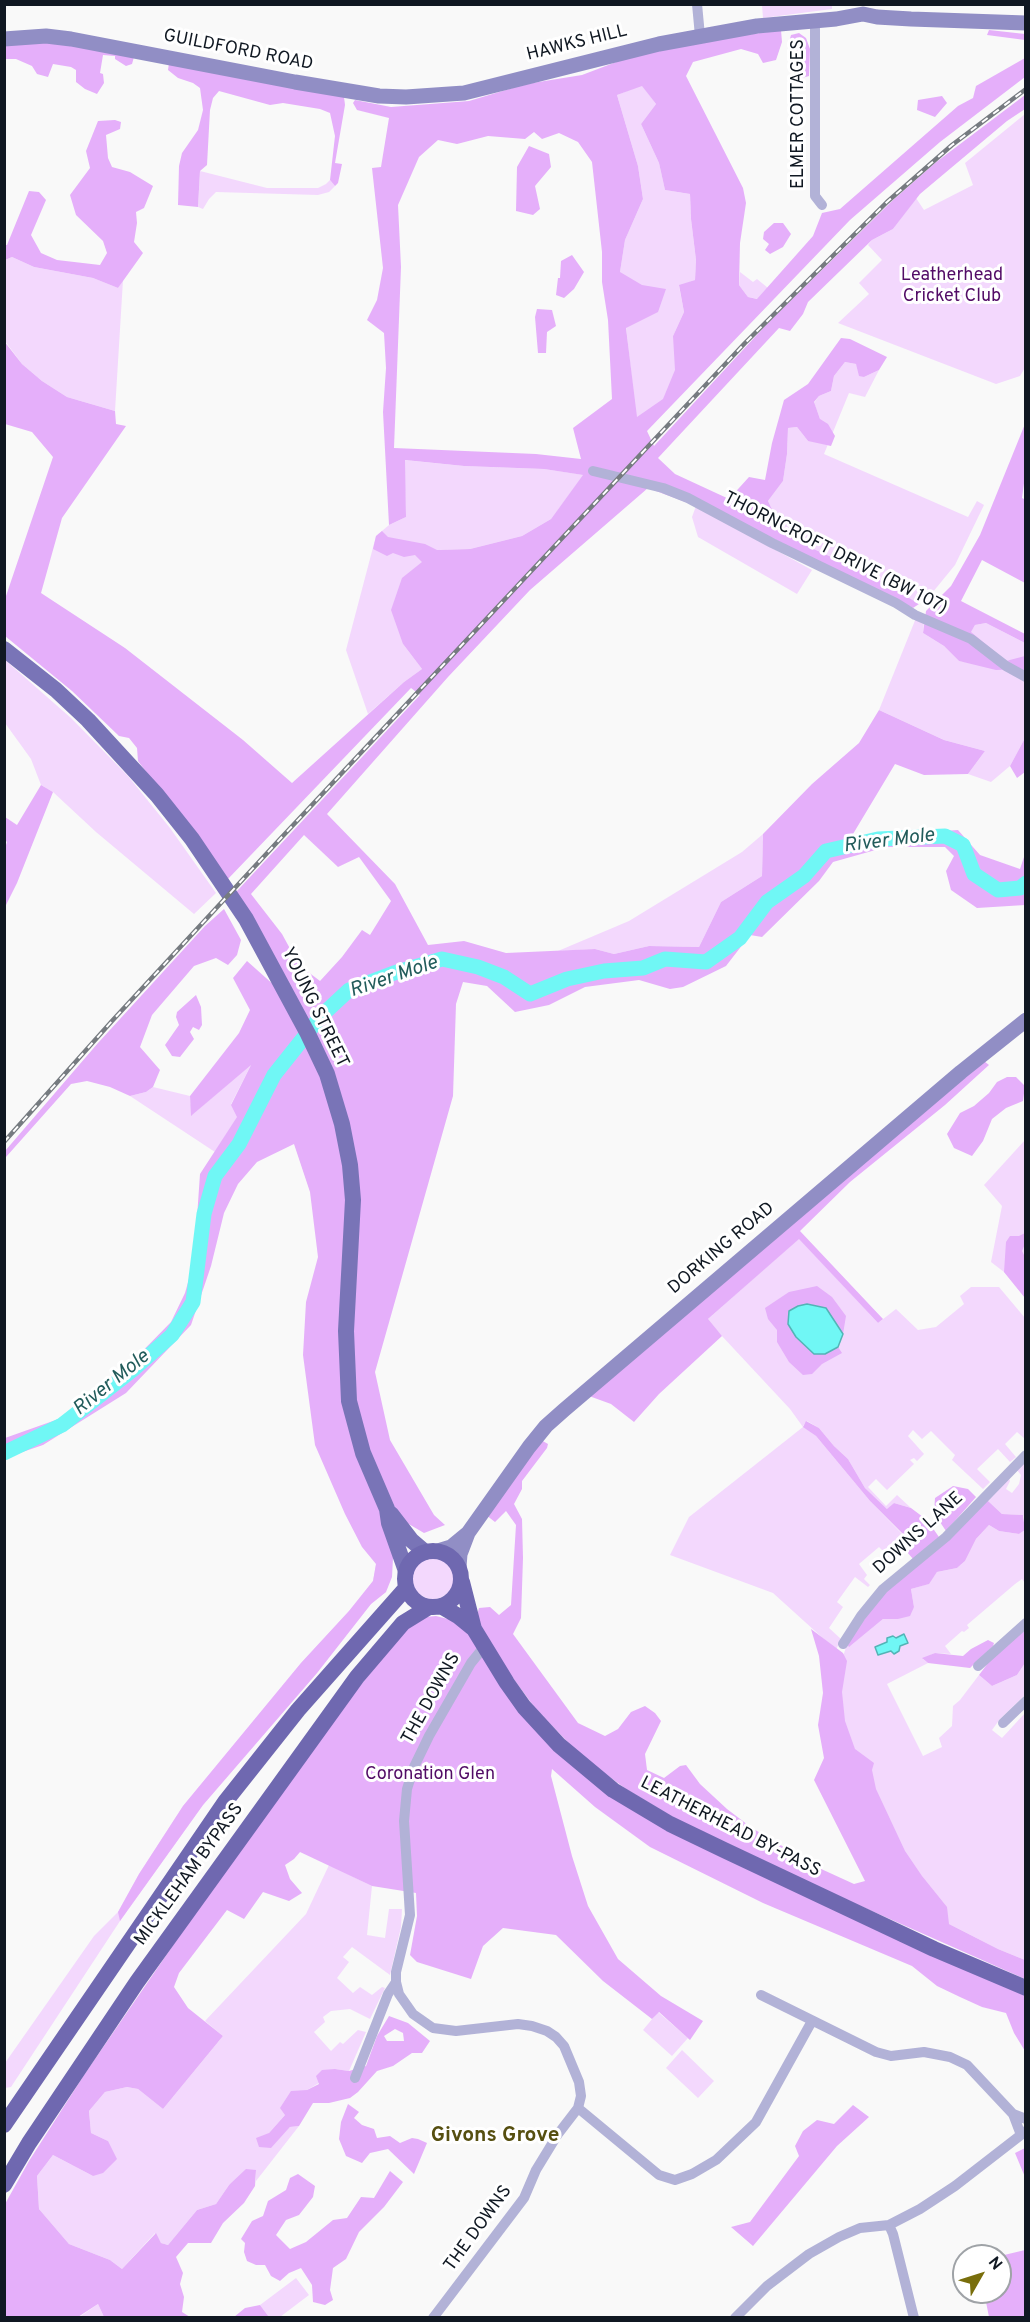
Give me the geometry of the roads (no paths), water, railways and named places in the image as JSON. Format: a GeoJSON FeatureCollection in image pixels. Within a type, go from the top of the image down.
{"type":"FeatureCollection","features":[{"type":"Feature","properties":{"kind":"highway"},"geometry":{"type":"LineString","coordinates":[[432,1551],[454,1560],[460,1574],[456,1595],[449,1602],[435,1606],[415,1600],[406,1579],[410,1563],[432,1551]]}},
{"type":"Feature","properties":{"kind":"highway","name":"LEATHERHEAD BY-PASS"},"geometry":{"type":"LineString","coordinates":[[460,1574],[474,1629],[507,1683],[541,1726],[574,1759],[622,1796],[670,1824],[744,1860],[934,1949],[1026,1988]]}},
{"type":"Feature","properties":{"kind":"highway","name":"MICKLEHAM BYPASS"},"geometry":{"type":"LineString","coordinates":[[4,2124],[225,1802],[406,1579]]}},
{"type":"Feature","properties":{"kind":"highway","name":"MICKLEHAM BYPASS"},"geometry":{"type":"LineString","coordinates":[[4,2185],[137,1982],[357,1677],[403,1623],[435,1606]]}},
{"type":"Feature","properties":{"kind":"highway","name":"LEATHERHEAD BY-PASS"},"geometry":{"type":"LineString","coordinates":[[435,1606],[458,1616],[474,1629]]}},
{"type":"Feature","properties":{"kind":"main road"},"geometry":{"type":"LineString","coordinates":[[700,36],[758,26],[863,14],[911,19],[1026,23]]}},
{"type":"Feature","properties":{"kind":"main road","name":"GUILDFORD ROAD"},"geometry":{"type":"LineString","coordinates":[[4,39],[46,36],[71,39],[380,96],[406,97],[464,93]]}},
{"type":"Feature","properties":{"kind":"main road","name":"HAWKS HILL"},"geometry":{"type":"LineString","coordinates":[[464,93],[659,44],[700,36]]}},
{"type":"Feature","properties":{"kind":"main road","name":"YOUNG STREET"},"geometry":{"type":"LineString","coordinates":[[4,649],[56,690],[88,720],[158,795],[192,839],[229,893],[288,994],[327,1074],[342,1124],[350,1166],[352,1200],[346,1331],[350,1401],[363,1453],[387,1509],[411,1540],[432,1551]]}},
{"type":"Feature","properties":{"kind":"main road","name":"DORKING ROAD"},"geometry":{"type":"LineString","coordinates":[[460,1574],[460,1554],[468,1533],[546,1426],[918,1108],[1026,1020]]}},
{"type":"Feature","properties":{"kind":"main road","name":"YOUNG STREET"},"geometry":{"type":"LineString","coordinates":[[387,1509],[406,1579]]}},
{"type":"Feature","properties":{"kind":"main road","name":"DORKING ROAD"},"geometry":{"type":"LineString","coordinates":[[432,1551],[451,1547],[468,1533]]}},
{"type":"Feature","properties":{"kind":"street"},"geometry":{"type":"LineString","coordinates":[[697,4],[700,36]]}},
{"type":"Feature","properties":{"kind":"street","name":"ELMER COTTAGES"},"geometry":{"type":"LineString","coordinates":[[815,21],[815,196],[822,205]]}},
{"type":"Feature","properties":{"kind":"street","name":"THORNCROFT DRIVE (BW 107)"},"geometry":{"type":"LineString","coordinates":[[598,472],[688,498],[772,543],[896,603],[915,615],[971,639],[1006,666],[1026,677]]}},
{"type":"Feature","properties":{"kind":"street","name":"DOWNS LANE"},"geometry":{"type":"LineString","coordinates":[[843,1644],[861,1616],[884,1589],[946,1538],[1026,1455]]}},
{"type":"Feature","properties":{"kind":"street"},"geometry":{"type":"LineString","coordinates":[[978,1666],[1026,1623]]}},
{"type":"Feature","properties":{"kind":"street","name":"THE DOWNS"},"geometry":{"type":"LineString","coordinates":[[355,2078],[388,1994],[396,1982],[396,1972],[410,1915],[404,1821],[408,1789],[414,1767],[471,1663],[484,1647]]}},
{"type":"Feature","properties":{"kind":"street"},"geometry":{"type":"LineString","coordinates":[[1003,1724],[1026,1701]]}},
{"type":"Feature","properties":{"kind":"street"},"geometry":{"type":"LineString","coordinates":[[396,1982],[399,1994],[413,2014],[433,2028],[456,2031],[518,2024],[547,2031],[556,2037],[573,2064],[579,2082],[581,2096],[578,2108],[659,2175],[675,2180],[692,2174],[716,2160],[756,2122],[812,2021]]}},
{"type":"Feature","properties":{"kind":"street"},"geometry":{"type":"LineString","coordinates":[[735,2318],[767,2286],[809,2254],[838,2237],[860,2228],[889,2224],[920,2209],[955,2186],[1023,2133],[1013,2114],[967,2065],[950,2057],[924,2052],[891,2056],[876,2052],[761,1995]]}},
{"type":"Feature","properties":{"kind":"street","name":"THE DOWNS"},"geometry":{"type":"LineString","coordinates":[[433,2318],[524,2198],[536,2170],[558,2134],[578,2108]]}},
{"type":"Feature","properties":{"kind":"street"},"geometry":{"type":"LineString","coordinates":[[1013,2114],[1026,2119]]}},
{"type":"Feature","properties":{"kind":"street"},"geometry":{"type":"LineString","coordinates":[[889,2224],[914,2318]]}},
{"type":"Feature","properties":{"kind":"water"},"geometry":{"type":"Polygon","coordinates":[[[807,1304],[826,1308],[843,1334],[838,1347],[825,1354],[814,1354],[796,1337],[788,1324],[789,1311],[807,1304]]]}},
{"type":"Feature","properties":{"kind":"water"},"geometry":{"type":"Polygon","coordinates":[[[904,1634],[908,1643],[900,1646],[899,1651],[894,1654],[891,1651],[878,1655],[875,1647],[887,1642],[887,1638],[893,1636],[896,1638],[904,1634]]]}},
{"type":"Feature","properties":{"kind":"waterway","name":"River Mole"},"geometry":{"type":"LineString","coordinates":[[4,1453],[62,1425],[135,1368],[172,1335],[193,1302],[204,1214],[215,1176],[239,1144],[274,1075],[321,1016],[349,990],[394,973],[442,959],[478,967],[504,977],[530,994],[567,979],[604,971],[643,968],[665,959],[706,962],[740,938],[767,902],[804,876],[826,851],[878,839],[945,836],[963,845],[974,874],[998,890],[1020,888],[1026,883]]}},
{"type":"Feature","properties":{"kind":"railway"},"geometry":{"type":"LineString","coordinates":[[4,1142],[281,838],[745,343],[887,202],[952,145],[1026,89]]}},
{"type":"Feature","properties":{"kind":"district","name":"Givons Grove"},"geometry":{"type":"Point","coordinates":[495,2137]}},
{"type":"Feature","properties":{"kind":"park label","name":"Leatherhead Cricket Club"},"geometry":{"type":"Point","coordinates":[952,286]}},
{"type":"Feature","properties":{"kind":"park label","name":"Coronation Glen"},"geometry":{"type":"Point","coordinates":[430,1775]}}]}
